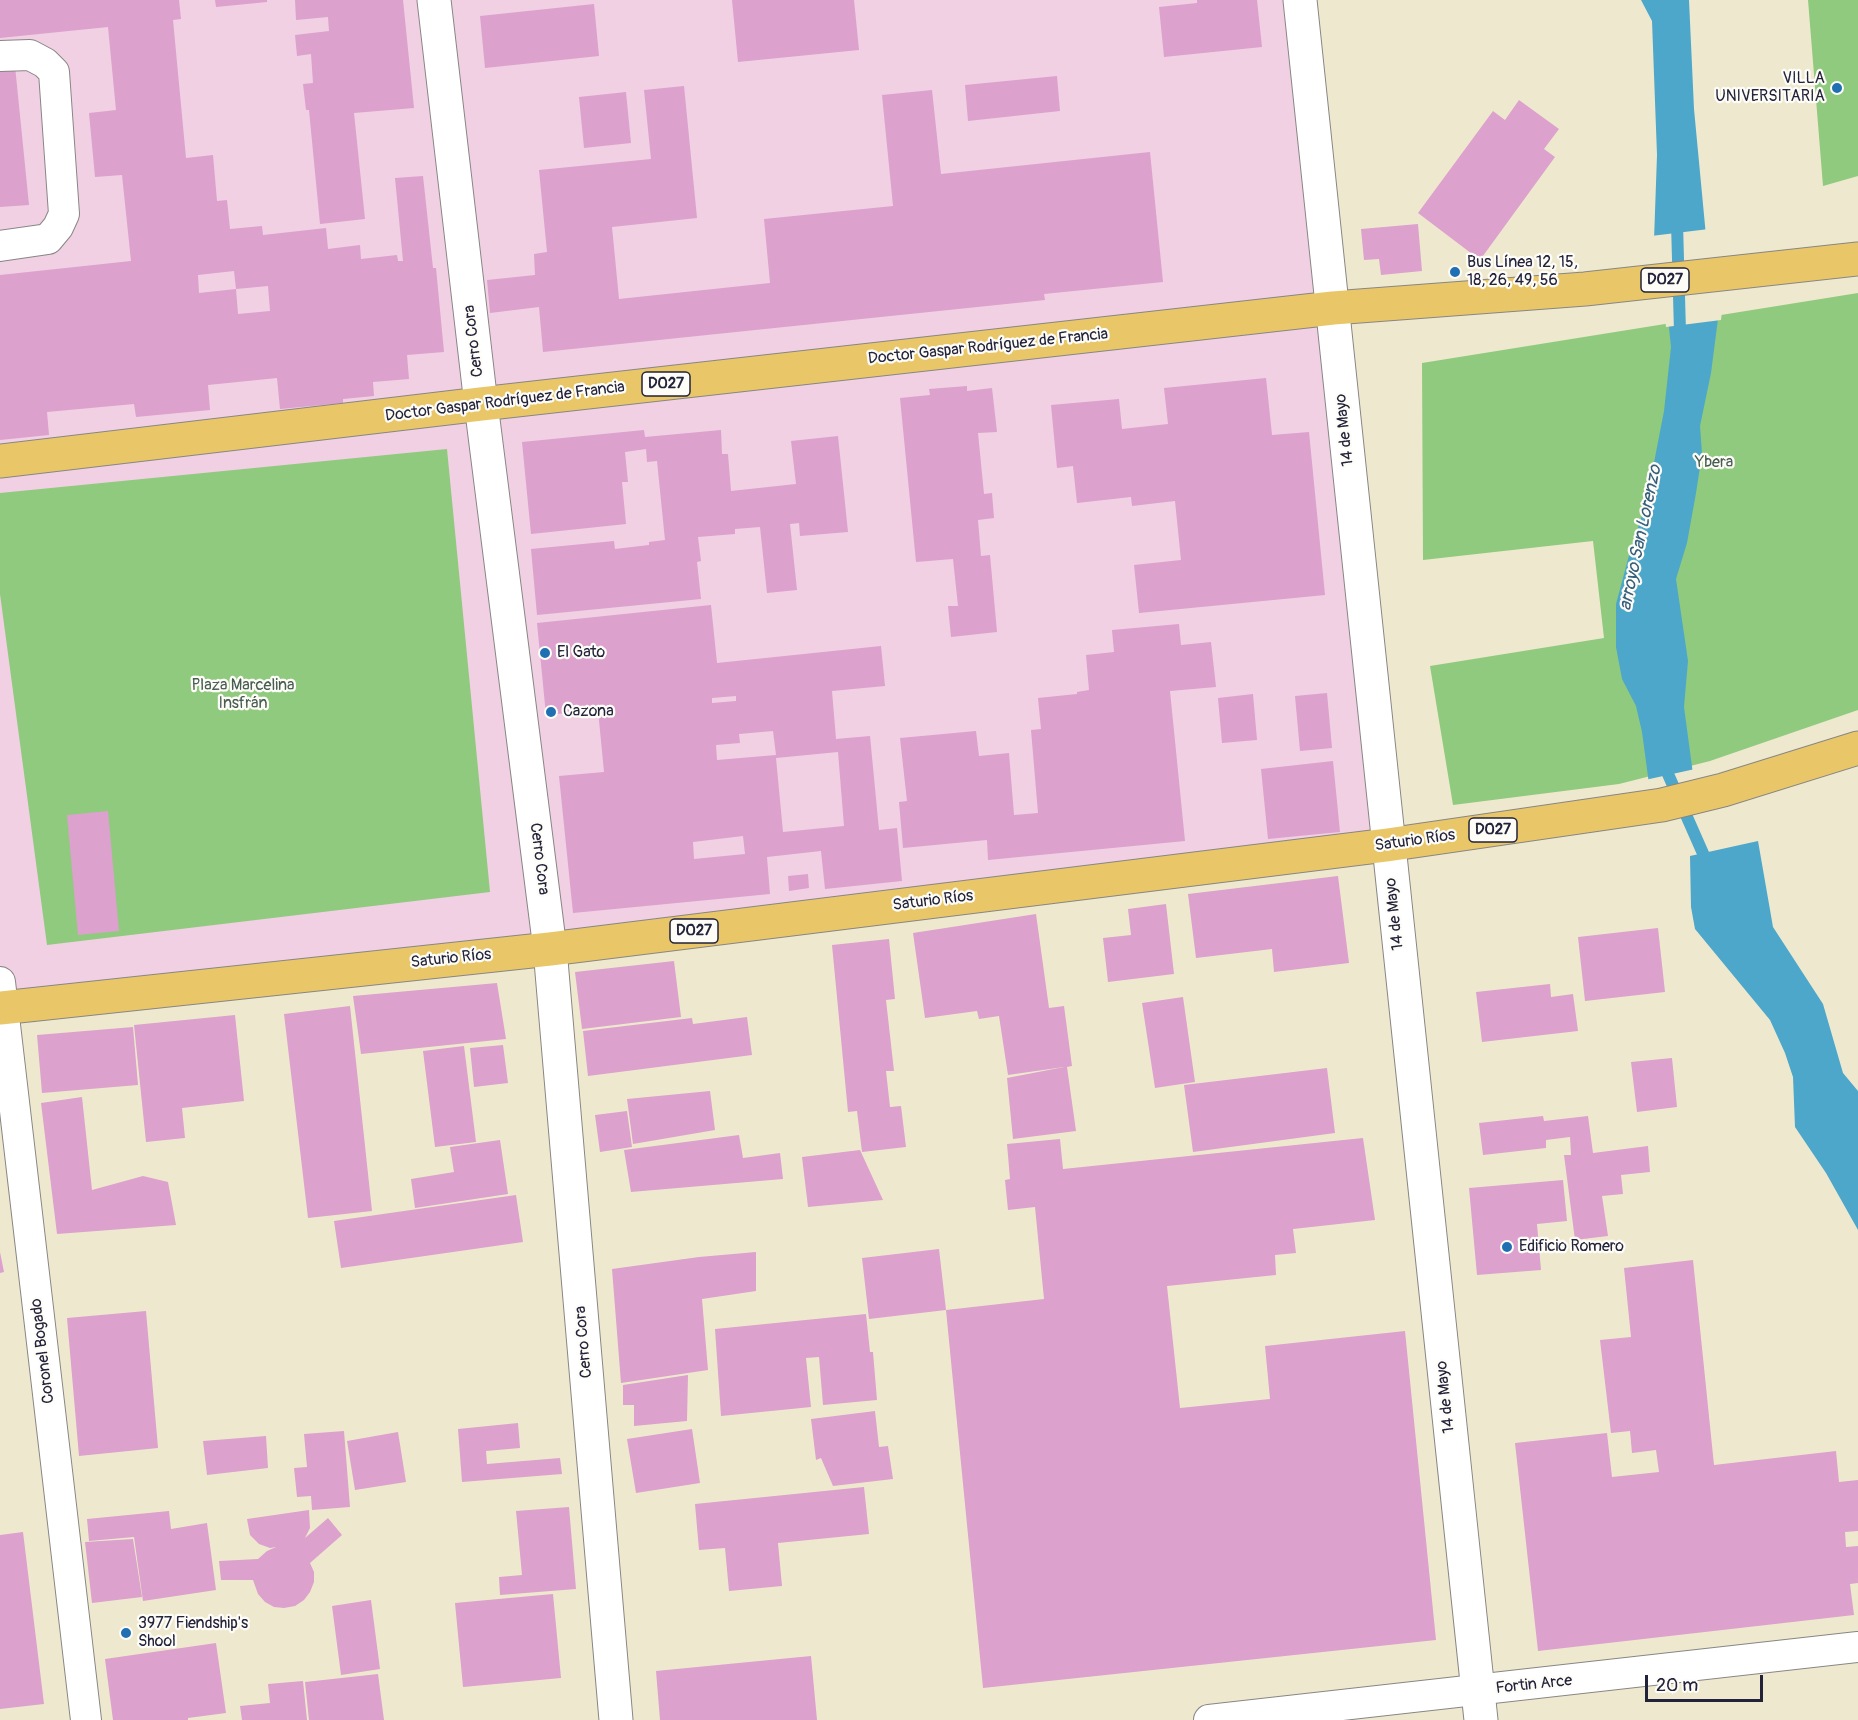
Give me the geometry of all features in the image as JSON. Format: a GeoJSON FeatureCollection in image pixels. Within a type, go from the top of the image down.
{"type":"FeatureCollection","features":[{"type":"Feature","properties":{"kind":"highway","name":"D027"},"geometry":{"type":"LineString","coordinates":[[1333,308],[1585,288],[1858,259]]}},
{"type":"Feature","properties":{"kind":"highway","name":"Doctor Gaspar Rodríguez de Francia"},"geometry":{"type":"LineString","coordinates":[[0,461],[1333,308]]}},
{"type":"Feature","properties":{"kind":"highway","name":"Saturio Ríos"},"geometry":{"type":"LineString","coordinates":[[1,1000],[550,949],[1388,845],[1662,805],[1723,790],[1858,748]]}},
{"type":"Feature","properties":{"kind":"street","name":"Cerro Cora"},"geometry":{"type":"LineString","coordinates":[[434,0],[550,949],[616,1720]]}},
{"type":"Feature","properties":{"kind":"street","name":"14 de Mayo"},"geometry":{"type":"LineString","coordinates":[[1300,0],[1479,1706]]}},
{"type":"Feature","properties":{"kind":"street"},"geometry":{"type":"LineString","coordinates":[[0,56],[30,55],[45,63],[54,72],[64,214],[58,227],[48,239],[0,246]]}},
{"type":"Feature","properties":{"kind":"street","name":"Coronel Bogado"},"geometry":{"type":"LineString","coordinates":[[1,1000],[86,1720]]}},
{"type":"Feature","properties":{"kind":"street","name":"Fortin Arce"},"geometry":{"type":"LineString","coordinates":[[1209,1720],[1479,1706],[1858,1647]]}},
{"type":"Feature","properties":{"kind":"shaded area"},"geometry":{"type":"Polygon","coordinates":[[[0,0],[1302,0],[1392,848],[0,1015],[0,0]]]}},
{"type":"Feature","properties":{"kind":"green space","name":"VILLA UNIVERSITARIA"},"geometry":{"type":"Polygon","coordinates":[[[1808,0],[1858,0],[1858,176],[1823,186],[1808,0]]]}},
{"type":"Feature","properties":{"kind":"green space","name":"Ybera"},"geometry":{"type":"Polygon","coordinates":[[[1858,293],[1858,710],[1710,761],[1619,784],[1453,805],[1430,666],[1604,638],[1593,541],[1423,560],[1422,363],[1858,293]]]}},
{"type":"Feature","properties":{"kind":"green space","name":"Plaza Marcelina Insfrán"},"geometry":{"type":"Polygon","coordinates":[[[447,449],[490,892],[47,945],[0,594],[0,493],[447,449]]]}},
{"type":"Feature","properties":{"kind":"water"},"geometry":{"type":"Polygon","coordinates":[[[1641,0],[1689,0],[1694,109],[1706,236],[1654,240],[1657,155],[1652,21],[1641,0]]]}},
{"type":"Feature","properties":{"kind":"water"},"geometry":{"type":"Polygon","coordinates":[[[1719,311],[1711,373],[1700,426],[1702,454],[1696,493],[1687,543],[1676,579],[1688,661],[1684,707],[1693,774],[1649,784],[1636,706],[1622,679],[1616,647],[1616,604],[1646,504],[1664,411],[1671,347],[1668,318],[1719,311]]]}},
{"type":"Feature","properties":{"kind":"water"},"geometry":{"type":"Polygon","coordinates":[[[1758,841],[1773,927],[1823,1004],[1843,1073],[1858,1091],[1858,1230],[1826,1173],[1795,1127],[1793,1077],[1770,1020],[1695,929],[1691,907],[1690,856],[1758,841]]]}},
{"type":"Feature","properties":{"kind":"pier"},"geometry":{"type":"Polygon","coordinates":[[[1709,229],[1707,239],[1654,243],[1651,241],[1651,236],[1709,229]]]}},
{"type":"Feature","properties":{"kind":"pier"},"geometry":{"type":"Polygon","coordinates":[[[1719,308],[1722,311],[1721,320],[1666,327],[1667,315],[1719,308]]]}},
{"type":"Feature","properties":{"kind":"pier"},"geometry":{"type":"Polygon","coordinates":[[[1695,769],[1694,777],[1649,787],[1646,785],[1645,780],[1695,769]]]}},
{"type":"Feature","properties":{"kind":"building"},"geometry":{"type":"Polygon","coordinates":[[[0,0],[179,0],[181,19],[173,20],[186,158],[213,155],[217,201],[227,200],[230,229],[262,226],[263,235],[326,228],[328,249],[360,245],[361,259],[397,255],[398,261],[403,261],[395,178],[423,176],[433,268],[436,268],[444,352],[407,355],[409,379],[373,382],[374,396],[343,399],[343,403],[280,409],[277,378],[208,385],[210,410],[136,417],[134,404],[47,412],[49,435],[0,440],[0,275],[131,261],[122,175],[95,177],[89,113],[116,110],[108,27],[0,38],[0,0]],[[234,271],[198,275],[199,293],[236,289],[234,271]],[[268,286],[236,289],[238,314],[270,311],[268,286]]]}},
{"type":"Feature","properties":{"kind":"building"},"geometry":{"type":"Polygon","coordinates":[[[215,0],[267,0],[267,2],[216,7],[215,0]]]}},
{"type":"Feature","properties":{"kind":"building"},"geometry":{"type":"Polygon","coordinates":[[[295,0],[403,0],[414,108],[354,113],[365,219],[320,224],[309,110],[306,110],[303,84],[313,83],[311,54],[297,56],[295,35],[329,31],[328,17],[296,20],[295,0]]]}},
{"type":"Feature","properties":{"kind":"building"},"geometry":{"type":"Polygon","coordinates":[[[732,0],[854,0],[859,50],[738,62],[732,0]]]}},
{"type":"Feature","properties":{"kind":"building"},"geometry":{"type":"Polygon","coordinates":[[[1197,0],[1257,0],[1262,47],[1164,57],[1159,7],[1197,3],[1197,0]]]}},
{"type":"Feature","properties":{"kind":"building"},"geometry":{"type":"Polygon","coordinates":[[[594,4],[599,56],[485,68],[480,16],[594,4]]]}},
{"type":"Feature","properties":{"kind":"building"},"geometry":{"type":"Polygon","coordinates":[[[15,66],[29,205],[0,207],[0,68],[15,66]]]}},
{"type":"Feature","properties":{"kind":"building"},"geometry":{"type":"Polygon","coordinates":[[[1057,76],[1060,111],[968,121],[965,85],[1057,76]]]}},
{"type":"Feature","properties":{"kind":"building"},"geometry":{"type":"Polygon","coordinates":[[[684,86],[697,218],[612,227],[619,299],[770,283],[764,219],[893,206],[882,95],[932,90],[941,174],[1150,152],[1163,282],[1044,294],[1045,300],[543,352],[539,307],[490,313],[487,280],[535,275],[534,254],[547,252],[539,170],[651,159],[644,90],[684,86]]]}},
{"type":"Feature","properties":{"kind":"building"},"geometry":{"type":"Polygon","coordinates":[[[626,92],[631,143],[584,148],[579,97],[626,92]]]}},
{"type":"Feature","properties":{"kind":"building"},"geometry":{"type":"Polygon","coordinates":[[[1519,100],[1559,129],[1544,149],[1555,157],[1480,260],[1418,213],[1493,111],[1505,120],[1519,100]]]}},
{"type":"Feature","properties":{"kind":"building"},"geometry":{"type":"Polygon","coordinates":[[[1418,224],[1422,271],[1381,275],[1379,259],[1364,260],[1361,229],[1418,224]]]}},
{"type":"Feature","properties":{"kind":"building"},"geometry":{"type":"Polygon","coordinates":[[[1266,378],[1272,435],[1309,432],[1325,595],[1139,613],[1134,565],[1181,560],[1175,501],[1132,506],[1131,497],[1077,503],[1073,466],[1057,468],[1051,405],[1119,399],[1122,429],[1168,424],[1164,388],[1266,378]]]}},
{"type":"Feature","properties":{"kind":"building"},"geometry":{"type":"Polygon","coordinates":[[[967,386],[967,391],[992,388],[997,432],[978,433],[984,494],[992,493],[994,518],[978,520],[981,556],[990,555],[997,632],[951,637],[948,606],[958,606],[953,559],[916,562],[900,398],[930,395],[929,389],[967,386]]]}},
{"type":"Feature","properties":{"kind":"building"},"geometry":{"type":"Polygon","coordinates":[[[644,430],[645,437],[721,430],[722,454],[728,454],[731,491],[796,484],[791,441],[838,436],[848,532],[800,536],[799,523],[790,524],[797,590],[767,593],[760,527],[735,529],[735,534],[698,537],[701,561],[697,562],[701,599],[537,615],[531,549],[614,541],[615,549],[649,545],[649,542],[665,540],[657,461],[647,462],[646,449],[625,452],[628,482],[622,482],[626,524],[531,534],[522,442],[644,430]]]}},
{"type":"Feature","properties":{"kind":"building"},"geometry":{"type":"Polygon","coordinates":[[[711,605],[717,663],[881,646],[885,686],[832,691],[836,739],[870,736],[879,830],[897,828],[902,881],[825,889],[821,851],[767,857],[770,894],[573,913],[559,776],[604,772],[598,710],[546,715],[537,623],[711,605]],[[736,696],[712,698],[712,703],[736,701],[736,696]],[[773,731],[739,734],[740,743],[716,745],[717,760],[776,755],[773,731]],[[838,752],[776,758],[783,832],[844,826],[838,752]],[[743,836],[693,842],[694,859],[745,854],[743,836]]]}},
{"type":"Feature","properties":{"kind":"building"},"geometry":{"type":"Polygon","coordinates":[[[1179,624],[1181,645],[1211,642],[1216,687],[1170,691],[1185,841],[988,860],[987,840],[903,848],[899,802],[907,801],[900,738],[976,731],[979,756],[1009,753],[1014,815],[1038,813],[1031,730],[1041,729],[1038,698],[1077,694],[1077,692],[1089,690],[1086,655],[1114,652],[1112,630],[1179,624]]]}},
{"type":"Feature","properties":{"kind":"building"},"geometry":{"type":"Polygon","coordinates":[[[1327,693],[1332,748],[1300,751],[1295,696],[1327,693]]]}},
{"type":"Feature","properties":{"kind":"building"},"geometry":{"type":"Polygon","coordinates":[[[1253,694],[1257,740],[1222,743],[1218,698],[1253,694]]]}},
{"type":"Feature","properties":{"kind":"building"},"geometry":{"type":"Polygon","coordinates":[[[1333,761],[1340,832],[1268,839],[1261,769],[1333,761]]]}},
{"type":"Feature","properties":{"kind":"building"},"geometry":{"type":"Polygon","coordinates":[[[108,811],[119,931],[78,935],[67,815],[108,811]]]}},
{"type":"Feature","properties":{"kind":"building"},"geometry":{"type":"Polygon","coordinates":[[[808,874],[809,888],[789,891],[788,876],[808,874]]]}},
{"type":"Feature","properties":{"kind":"building"},"geometry":{"type":"Polygon","coordinates":[[[1338,876],[1349,963],[1274,972],[1272,949],[1196,958],[1188,894],[1338,876]]]}},
{"type":"Feature","properties":{"kind":"building"},"geometry":{"type":"Polygon","coordinates":[[[1166,904],[1174,974],[1108,982],[1103,938],[1131,935],[1128,909],[1166,904]]]}},
{"type":"Feature","properties":{"kind":"building"},"geometry":{"type":"Polygon","coordinates":[[[1036,914],[1049,1008],[1064,1006],[1072,1066],[1067,1067],[1076,1131],[1013,1139],[1007,1078],[1064,1067],[1008,1075],[999,1016],[979,1019],[977,1011],[925,1018],[913,933],[1036,914]]]}},
{"type":"Feature","properties":{"kind":"building"},"geometry":{"type":"Polygon","coordinates":[[[1658,928],[1665,992],[1585,1001],[1578,937],[1658,928]]]}},
{"type":"Feature","properties":{"kind":"building"},"geometry":{"type":"Polygon","coordinates":[[[889,939],[895,999],[886,1000],[894,1071],[886,1071],[890,1107],[901,1106],[906,1147],[862,1152],[857,1111],[848,1112],[832,945],[889,939]]]}},
{"type":"Feature","properties":{"kind":"building"},"geometry":{"type":"Polygon","coordinates":[[[674,961],[681,1017],[582,1029],[575,972],[674,961]]]}},
{"type":"Feature","properties":{"kind":"building"},"geometry":{"type":"Polygon","coordinates":[[[497,983],[506,1039],[361,1054],[353,996],[497,983]]]}},
{"type":"Feature","properties":{"kind":"building"},"geometry":{"type":"Polygon","coordinates":[[[1550,984],[1551,997],[1573,994],[1578,1031],[1482,1042],[1476,992],[1550,984]]]}},
{"type":"Feature","properties":{"kind":"building"},"geometry":{"type":"Polygon","coordinates":[[[1183,997],[1195,1082],[1155,1088],[1142,1003],[1183,997]]]}},
{"type":"Feature","properties":{"kind":"building"},"geometry":{"type":"Polygon","coordinates":[[[350,1006],[372,1211],[308,1218],[284,1014],[350,1006]]]}},
{"type":"Feature","properties":{"kind":"building"},"geometry":{"type":"Polygon","coordinates":[[[235,1015],[244,1101],[182,1108],[185,1138],[146,1142],[134,1025],[235,1015]]]}},
{"type":"Feature","properties":{"kind":"building"},"geometry":{"type":"Polygon","coordinates":[[[747,1017],[752,1055],[588,1076],[583,1031],[692,1018],[693,1024],[747,1017]]]}},
{"type":"Feature","properties":{"kind":"building"},"geometry":{"type":"Polygon","coordinates":[[[133,1027],[138,1085],[42,1093],[37,1035],[133,1027]]]}},
{"type":"Feature","properties":{"kind":"building"},"geometry":{"type":"Polygon","coordinates":[[[503,1045],[508,1083],[474,1087],[470,1048],[503,1045]]]}},
{"type":"Feature","properties":{"kind":"building"},"geometry":{"type":"Polygon","coordinates":[[[464,1046],[476,1142],[435,1147],[423,1051],[464,1046]]]}},
{"type":"Feature","properties":{"kind":"building"},"geometry":{"type":"Polygon","coordinates":[[[1672,1058],[1677,1107],[1637,1112],[1631,1062],[1672,1058]]]}},
{"type":"Feature","properties":{"kind":"building"},"geometry":{"type":"Polygon","coordinates":[[[1327,1068],[1335,1133],[1193,1152],[1184,1085],[1327,1068]]]}},
{"type":"Feature","properties":{"kind":"building"},"geometry":{"type":"Polygon","coordinates":[[[710,1091],[715,1130],[633,1144],[627,1099],[710,1091]]]}},
{"type":"Feature","properties":{"kind":"building"},"geometry":{"type":"Polygon","coordinates":[[[82,1097],[92,1190],[143,1176],[168,1182],[176,1225],[57,1234],[41,1103],[82,1097]]]}},
{"type":"Feature","properties":{"kind":"building"},"geometry":{"type":"Polygon","coordinates":[[[627,1111],[632,1147],[600,1152],[595,1115],[627,1111]]]}},
{"type":"Feature","properties":{"kind":"building"},"geometry":{"type":"Polygon","coordinates":[[[1543,1116],[1544,1121],[1588,1116],[1593,1153],[1648,1146],[1650,1172],[1621,1175],[1623,1194],[1602,1196],[1608,1236],[1575,1240],[1564,1155],[1571,1155],[1570,1137],[1546,1140],[1546,1148],[1483,1155],[1479,1123],[1543,1116]]]}},
{"type":"Feature","properties":{"kind":"building"},"geometry":{"type":"Polygon","coordinates":[[[739,1135],[743,1158],[780,1153],[783,1179],[631,1192],[624,1150],[739,1135]]]}},
{"type":"Feature","properties":{"kind":"building"},"geometry":{"type":"Polygon","coordinates":[[[1363,1138],[1375,1220],[1293,1229],[1296,1253],[1275,1255],[1276,1275],[1167,1286],[1180,1408],[1270,1399],[1265,1346],[1405,1331],[1436,1640],[983,1688],[946,1310],[1044,1299],[1035,1207],[1008,1210],[1005,1180],[1010,1179],[1007,1144],[1060,1139],[1063,1169],[1363,1138]]]}},
{"type":"Feature","properties":{"kind":"building"},"geometry":{"type":"Polygon","coordinates":[[[500,1140],[508,1194],[415,1208],[411,1179],[454,1172],[450,1147],[500,1140]]]}},
{"type":"Feature","properties":{"kind":"building"},"geometry":{"type":"Polygon","coordinates":[[[860,1150],[883,1200],[808,1207],[802,1157],[860,1150]]]}},
{"type":"Feature","properties":{"kind":"building","name":"Edificio Romero"},"geometry":{"type":"Polygon","coordinates":[[[1563,1180],[1567,1221],[1537,1224],[1541,1270],[1477,1275],[1469,1188],[1563,1180]]]}},
{"type":"Feature","properties":{"kind":"building"},"geometry":{"type":"Polygon","coordinates":[[[516,1195],[523,1242],[341,1268],[334,1221],[516,1195]]]}},
{"type":"Feature","properties":{"kind":"building"},"geometry":{"type":"Polygon","coordinates":[[[939,1249],[946,1310],[869,1319],[862,1258],[939,1249]]]}},
{"type":"Feature","properties":{"kind":"building"},"geometry":{"type":"Polygon","coordinates":[[[0,1252],[4,1272],[0,1273],[0,1252]]]}},
{"type":"Feature","properties":{"kind":"building"},"geometry":{"type":"Polygon","coordinates":[[[756,1252],[756,1291],[702,1299],[708,1370],[621,1383],[612,1269],[756,1252]]]}},
{"type":"Feature","properties":{"kind":"building"},"geometry":{"type":"Polygon","coordinates":[[[1693,1260],[1714,1465],[1836,1451],[1839,1482],[1858,1480],[1858,1531],[1845,1532],[1846,1547],[1858,1546],[1858,1583],[1850,1584],[1854,1615],[1538,1651],[1515,1443],[1607,1433],[1612,1477],[1659,1472],[1656,1450],[1632,1453],[1630,1431],[1611,1433],[1600,1340],[1631,1337],[1624,1268],[1693,1260]]]}},
{"type":"Feature","properties":{"kind":"building"},"geometry":{"type":"Polygon","coordinates":[[[146,1311],[158,1448],[79,1456],[67,1318],[146,1311]]]}},
{"type":"Feature","properties":{"kind":"building"},"geometry":{"type":"Polygon","coordinates":[[[866,1314],[870,1352],[873,1352],[877,1400],[823,1405],[819,1357],[806,1358],[811,1407],[721,1416],[715,1329],[866,1314]]]}},
{"type":"Feature","properties":{"kind":"building"},"geometry":{"type":"Polygon","coordinates":[[[688,1375],[687,1421],[634,1426],[634,1405],[623,1405],[623,1385],[688,1375]]]}},
{"type":"Feature","properties":{"kind":"building"},"geometry":{"type":"Polygon","coordinates":[[[875,1411],[879,1447],[888,1446],[893,1479],[833,1486],[821,1458],[816,1460],[811,1419],[875,1411]]]}},
{"type":"Feature","properties":{"kind":"building"},"geometry":{"type":"Polygon","coordinates":[[[518,1423],[520,1448],[486,1451],[487,1464],[560,1458],[562,1474],[462,1482],[458,1429],[518,1423]]]}},
{"type":"Feature","properties":{"kind":"building"},"geometry":{"type":"Polygon","coordinates":[[[692,1429],[700,1483],[636,1493],[627,1439],[692,1429]]]}},
{"type":"Feature","properties":{"kind":"building"},"geometry":{"type":"Polygon","coordinates":[[[344,1431],[350,1507],[312,1510],[311,1496],[297,1497],[294,1468],[307,1467],[304,1434],[344,1431]]]}},
{"type":"Feature","properties":{"kind":"building"},"geometry":{"type":"Polygon","coordinates":[[[398,1432],[406,1482],[355,1490],[347,1441],[398,1432]]]}},
{"type":"Feature","properties":{"kind":"building"},"geometry":{"type":"Polygon","coordinates":[[[266,1436],[268,1468],[207,1475],[203,1441],[266,1436]]]}},
{"type":"Feature","properties":{"kind":"building"},"geometry":{"type":"Polygon","coordinates":[[[864,1487],[869,1534],[778,1543],[782,1586],[729,1591],[725,1548],[699,1550],[695,1504],[864,1487]]]}},
{"type":"Feature","properties":{"kind":"building"},"geometry":{"type":"Polygon","coordinates":[[[569,1507],[576,1589],[500,1595],[499,1577],[522,1575],[516,1511],[569,1507]]]}},
{"type":"Feature","properties":{"kind":"building"},"geometry":{"type":"Polygon","coordinates":[[[309,1510],[310,1528],[305,1538],[328,1518],[342,1535],[310,1563],[314,1572],[314,1582],[304,1600],[295,1606],[274,1607],[258,1594],[253,1580],[221,1580],[219,1561],[258,1559],[276,1547],[270,1548],[259,1544],[250,1535],[247,1519],[309,1510]]]}},
{"type":"Feature","properties":{"kind":"building"},"geometry":{"type":"Polygon","coordinates":[[[169,1511],[171,1529],[207,1523],[216,1590],[143,1601],[134,1537],[89,1541],[87,1519],[169,1511]]]}},
{"type":"Feature","properties":{"kind":"building"},"geometry":{"type":"Polygon","coordinates":[[[23,1532],[44,1704],[0,1709],[0,1535],[23,1532]]]}},
{"type":"Feature","properties":{"kind":"building"},"geometry":{"type":"Polygon","coordinates":[[[133,1539],[142,1597],[92,1603],[85,1542],[133,1539]]]}},
{"type":"Feature","properties":{"kind":"building"},"geometry":{"type":"Polygon","coordinates":[[[553,1594],[561,1678],[463,1687],[455,1603],[553,1594]]]}},
{"type":"Feature","properties":{"kind":"building"},"geometry":{"type":"Polygon","coordinates":[[[371,1600],[380,1669],[341,1675],[332,1606],[371,1600]]]}},
{"type":"Feature","properties":{"kind":"building"},"geometry":{"type":"Polygon","coordinates":[[[216,1643],[226,1713],[188,1718],[188,1720],[113,1720],[105,1659],[216,1643]]]}},
{"type":"Feature","properties":{"kind":"building"},"geometry":{"type":"Polygon","coordinates":[[[811,1656],[817,1720],[660,1720],[656,1671],[811,1656]]]}},
{"type":"Feature","properties":{"kind":"building"},"geometry":{"type":"Polygon","coordinates":[[[378,1674],[384,1720],[309,1720],[305,1682],[378,1674]]]}},
{"type":"Feature","properties":{"kind":"building"},"geometry":{"type":"Polygon","coordinates":[[[303,1681],[307,1720],[242,1720],[240,1706],[270,1703],[268,1684],[303,1681]]]}},
{"type":"Feature","properties":{"kind":"waterway","name":"arroyo San Lorenzo"},"geometry":{"type":"LineString","coordinates":[[1677,223],[1680,332]]}},
{"type":"Feature","properties":{"kind":"waterway","name":"arroyo San Lorenzo"},"geometry":{"type":"LineString","coordinates":[[1664,765],[1709,867]]}},
{"type":"Feature","properties":{"kind":"place","name":"VILLA UNIVERSITARIA"},"geometry":{"type":"Point","coordinates":[1837,88]}},
{"type":"Feature","properties":{"kind":"place","name":"Bus Línea 12, 15, 18, 26, 49, 56"},"geometry":{"type":"Point","coordinates":[1455,272]}},
{"type":"Feature","properties":{"kind":"place","name":"El Gato"},"geometry":{"type":"Point","coordinates":[545,653]}},
{"type":"Feature","properties":{"kind":"place","name":"Cazona"},"geometry":{"type":"Point","coordinates":[551,712]}},
{"type":"Feature","properties":{"kind":"place","name":"Edificio Romero"},"geometry":{"type":"Point","coordinates":[1507,1247]}},
{"type":"Feature","properties":{"kind":"place","name":"3977 Fiendship's Shool"},"geometry":{"type":"Point","coordinates":[126,1633]}}]}
